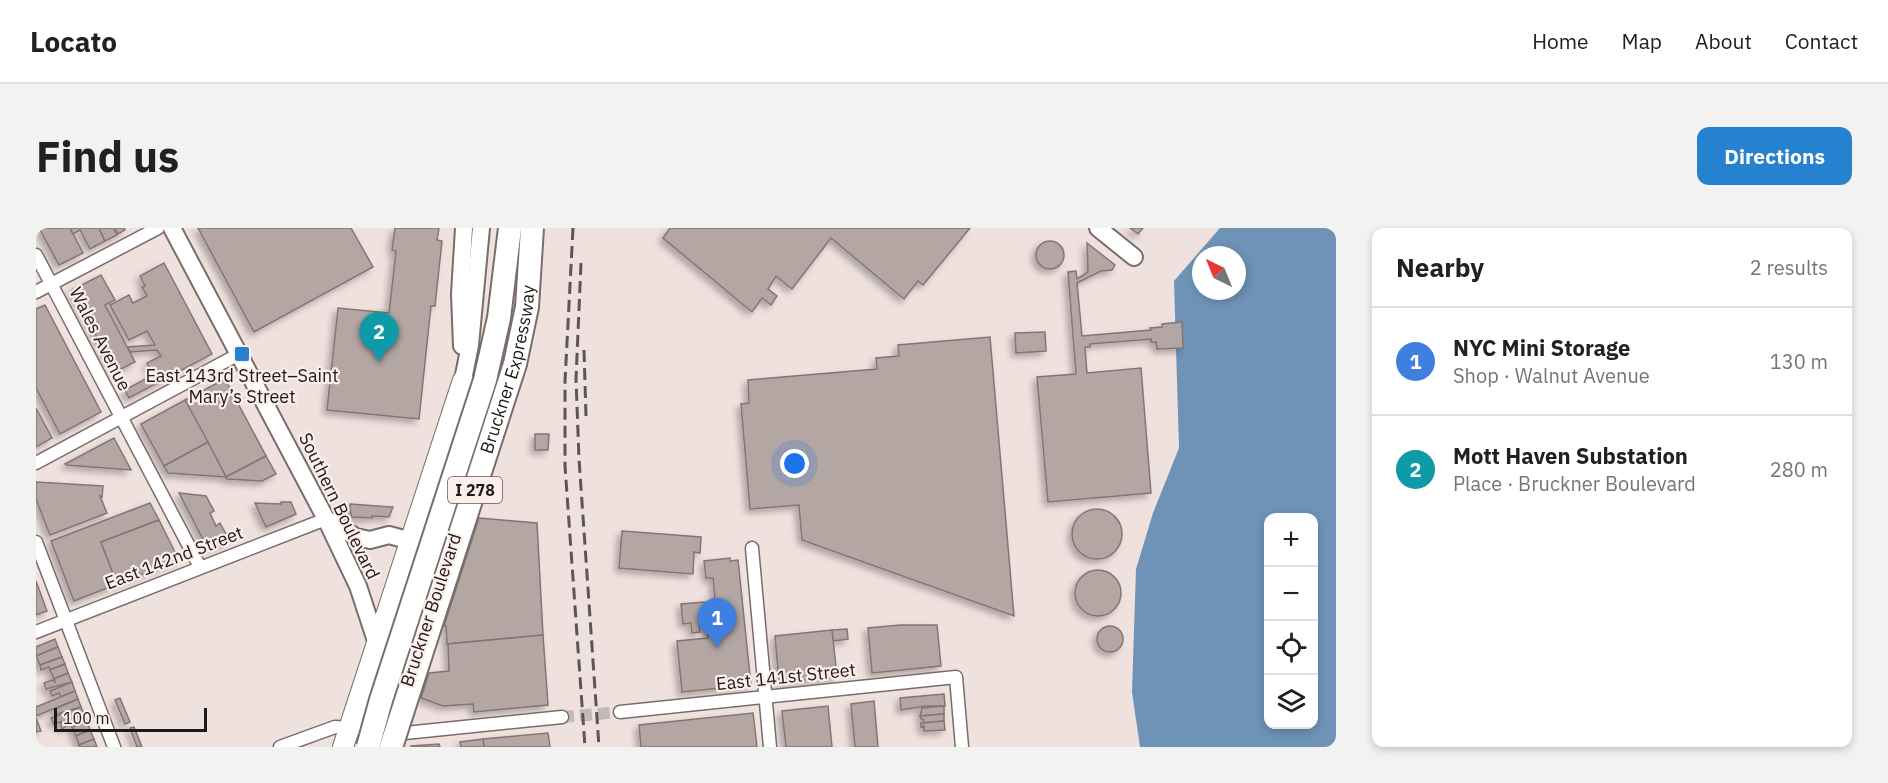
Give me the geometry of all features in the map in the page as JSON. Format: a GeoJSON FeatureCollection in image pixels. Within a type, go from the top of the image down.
{"type":"FeatureCollection","features":[{"type":"Feature","properties":{"kind":"highway","name":"Bruckner Expressway"},"geometry":{"type":"LineString","coordinates":[[386,741],[381,700],[485,380],[499,318],[510,228]]}},
{"type":"Feature","properties":{"kind":"highway","name":"Bruckner Expressway"},"geometry":{"type":"LineString","coordinates":[[386,741],[515,364],[526,307],[532,228]]}},
{"type":"Feature","properties":{"kind":"main road","name":"Southern Boulevard"},"geometry":{"type":"LineString","coordinates":[[172,228],[326,519],[358,586],[378,647]]}},
{"type":"Feature","properties":{"kind":"main road"},"geometry":{"type":"LineString","coordinates":[[463,380],[460,294],[464,228]]}},
{"type":"Feature","properties":{"kind":"main road"},"geometry":{"type":"LineString","coordinates":[[343,747],[378,647],[463,380],[470,345],[481,228]]}},
{"type":"Feature","properties":{"kind":"main road","name":"Bruckner Boulevard"},"geometry":{"type":"LineString","coordinates":[[386,741],[428,581],[480,420],[488,378],[500,228]]}},
{"type":"Feature","properties":{"kind":"main road","name":"Bruckner Boulevard"},"geometry":{"type":"LineString","coordinates":[[375,747],[386,741],[402,697],[507,376],[514,336],[522,228]]}},
{"type":"Feature","properties":{"kind":"main road"},"geometry":{"type":"LineString","coordinates":[[1098,228],[1134,257]]}},
{"type":"Feature","properties":{"kind":"main road"},"geometry":{"type":"LineString","coordinates":[[487,440],[492,400],[488,378]]}},
{"type":"Feature","properties":{"kind":"main road"},"geometry":{"type":"LineString","coordinates":[[326,519],[356,537],[370,540],[389,535],[411,541]]}},
{"type":"Feature","properties":{"kind":"main road"},"geometry":{"type":"LineString","coordinates":[[411,541],[428,581]]}},
{"type":"Feature","properties":{"kind":"street"},"geometry":{"type":"LineString","coordinates":[[36,292],[158,228]]}},
{"type":"Feature","properties":{"kind":"street","name":"Wales Avenue"},"geometry":{"type":"LineString","coordinates":[[36,255],[200,567]]}},
{"type":"Feature","properties":{"kind":"street"},"geometry":{"type":"LineString","coordinates":[[36,463],[239,354]]}},
{"type":"Feature","properties":{"kind":"street","name":"East 142nd Street"},"geometry":{"type":"LineString","coordinates":[[36,632],[326,519]]}},
{"type":"Feature","properties":{"kind":"street"},"geometry":{"type":"LineString","coordinates":[[36,542],[114,747]]}},
{"type":"Feature","properties":{"kind":"street"},"geometry":{"type":"LineString","coordinates":[[752,548],[770,747]]}},
{"type":"Feature","properties":{"kind":"street","name":"East 141st Street"},"geometry":{"type":"LineString","coordinates":[[620,712],[956,677],[962,747]]}},
{"type":"Feature","properties":{"kind":"street"},"geometry":{"type":"LineString","coordinates":[[280,747],[294,745],[329,728],[349,727],[386,741],[562,717]]}},
{"type":"Feature","properties":{"kind":"water"},"geometry":{"type":"Polygon","coordinates":[[[1220,228],[1336,228],[1336,747],[1140,747],[1132,692],[1136,569],[1153,513],[1179,448],[1174,281],[1192,260],[1192,300],[1246,300],[1246,246],[1204,246],[1220,228]]]}},
{"type":"Feature","properties":{"kind":"building"},"geometry":{"type":"Polygon","coordinates":[[[39,228],[70,228],[83,253],[59,265],[39,228]]]}},
{"type":"Feature","properties":{"kind":"building"},"geometry":{"type":"Polygon","coordinates":[[[70,228],[99,228],[105,241],[90,249],[80,230],[73,234],[70,228]]]}},
{"type":"Feature","properties":{"kind":"building"},"geometry":{"type":"Polygon","coordinates":[[[99,228],[113,228],[117,235],[105,241],[99,228]]]}},
{"type":"Feature","properties":{"kind":"building"},"geometry":{"type":"Polygon","coordinates":[[[115,228],[124,228],[125,230],[118,234],[115,228]]]}},
{"type":"Feature","properties":{"kind":"building"},"geometry":{"type":"Polygon","coordinates":[[[198,228],[351,228],[373,267],[254,332],[198,228]]]}},
{"type":"Feature","properties":{"kind":"building"},"geometry":{"type":"Polygon","coordinates":[[[395,228],[439,228],[437,240],[442,241],[435,306],[431,306],[419,419],[327,410],[338,308],[389,313],[396,251],[392,250],[395,228]]]}},
{"type":"Feature","properties":{"kind":"building"},"geometry":{"type":"Polygon","coordinates":[[[670,228],[970,228],[923,285],[918,281],[904,299],[831,238],[792,289],[776,276],[768,289],[777,296],[771,305],[762,298],[752,312],[663,238],[670,228]]]}},
{"type":"Feature","properties":{"kind":"building"},"geometry":{"type":"Polygon","coordinates":[[[1130,228],[1143,228],[1138,234],[1130,228]]]}},
{"type":"Feature","properties":{"kind":"building"},"geometry":{"type":"Polygon","coordinates":[[[1050,241],[1060,245],[1064,255],[1060,265],[1050,269],[1040,265],[1036,255],[1040,245],[1050,241]]]}},
{"type":"Feature","properties":{"kind":"building"},"geometry":{"type":"Polygon","coordinates":[[[1087,243],[1115,265],[1112,270],[1101,271],[1077,283],[1082,336],[1151,330],[1150,328],[1162,327],[1162,324],[1182,322],[1183,348],[1157,349],[1156,342],[1151,342],[1151,339],[1090,344],[1090,347],[1085,347],[1087,373],[1141,368],[1151,493],[1048,502],[1037,377],[1076,374],[1068,272],[1076,271],[1077,279],[1088,272],[1087,243]]]}},
{"type":"Feature","properties":{"kind":"building"},"geometry":{"type":"Polygon","coordinates":[[[164,263],[212,354],[129,398],[125,390],[153,375],[147,363],[161,356],[157,350],[130,352],[127,347],[155,345],[147,331],[129,340],[110,305],[129,295],[133,303],[147,296],[140,276],[164,263]]]}},
{"type":"Feature","properties":{"kind":"building"},"geometry":{"type":"Polygon","coordinates":[[[101,275],[115,300],[105,305],[135,362],[115,372],[72,290],[101,275]]]}},
{"type":"Feature","properties":{"kind":"building"},"geometry":{"type":"Polygon","coordinates":[[[45,305],[101,412],[60,434],[36,388],[36,309],[45,305]]]}},
{"type":"Feature","properties":{"kind":"building"},"geometry":{"type":"Polygon","coordinates":[[[1045,332],[1046,351],[1016,353],[1015,333],[1045,332]]]}},
{"type":"Feature","properties":{"kind":"building"},"geometry":{"type":"Polygon","coordinates":[[[990,337],[1014,616],[802,540],[799,505],[750,509],[741,404],[749,403],[748,380],[877,369],[876,358],[899,356],[898,345],[990,337]]]}},
{"type":"Feature","properties":{"kind":"building"},"geometry":{"type":"Polygon","coordinates":[[[225,379],[266,456],[226,477],[185,400],[225,379]]]}},
{"type":"Feature","properties":{"kind":"building"},"geometry":{"type":"Polygon","coordinates":[[[185,400],[208,442],[164,466],[141,424],[185,400]]]}},
{"type":"Feature","properties":{"kind":"building"},"geometry":{"type":"Polygon","coordinates":[[[36,408],[52,438],[36,447],[36,408]]]}},
{"type":"Feature","properties":{"kind":"building"},"geometry":{"type":"Polygon","coordinates":[[[535,434],[549,434],[548,450],[535,450],[535,434]]]}},
{"type":"Feature","properties":{"kind":"building"},"geometry":{"type":"Polygon","coordinates":[[[114,438],[131,470],[65,464],[114,438]]]}},
{"type":"Feature","properties":{"kind":"building"},"geometry":{"type":"Polygon","coordinates":[[[208,442],[226,477],[168,473],[164,466],[208,442]]]}},
{"type":"Feature","properties":{"kind":"building"},"geometry":{"type":"Polygon","coordinates":[[[266,456],[276,474],[262,481],[227,479],[226,477],[266,456]]]}},
{"type":"Feature","properties":{"kind":"building"},"geometry":{"type":"Polygon","coordinates":[[[36,482],[103,486],[102,497],[100,496],[107,513],[50,535],[36,499],[36,482]]]}},
{"type":"Feature","properties":{"kind":"building"},"geometry":{"type":"Polygon","coordinates":[[[179,493],[206,496],[214,511],[210,513],[216,526],[220,523],[230,541],[208,549],[179,493]]]}},
{"type":"Feature","properties":{"kind":"building"},"geometry":{"type":"Polygon","coordinates":[[[281,502],[291,502],[296,514],[266,527],[255,503],[281,504],[281,502]]]}},
{"type":"Feature","properties":{"kind":"building"},"geometry":{"type":"Polygon","coordinates":[[[150,503],[159,520],[101,542],[117,584],[74,601],[51,541],[150,503]]]}},
{"type":"Feature","properties":{"kind":"building"},"geometry":{"type":"Polygon","coordinates":[[[350,504],[393,507],[389,517],[352,517],[350,504]]]}},
{"type":"Feature","properties":{"kind":"building"},"geometry":{"type":"Polygon","coordinates":[[[1092,509],[1102,509],[1115,516],[1122,529],[1122,539],[1115,552],[1102,559],[1092,559],[1083,555],[1076,548],[1072,539],[1072,529],[1076,520],[1083,513],[1092,509]]]}},
{"type":"Feature","properties":{"kind":"building"},"geometry":{"type":"Polygon","coordinates":[[[479,518],[537,523],[543,635],[447,644],[446,626],[444,626],[479,518]]]}},
{"type":"Feature","properties":{"kind":"building"},"geometry":{"type":"Polygon","coordinates":[[[159,520],[179,560],[117,584],[101,542],[159,520]]]}},
{"type":"Feature","properties":{"kind":"building"},"geometry":{"type":"Polygon","coordinates":[[[622,531],[701,537],[700,553],[694,552],[693,574],[619,568],[622,531]]]}},
{"type":"Feature","properties":{"kind":"building"},"geometry":{"type":"Polygon","coordinates":[[[730,558],[730,561],[738,560],[751,685],[682,692],[677,641],[708,638],[706,622],[699,622],[700,632],[692,633],[691,623],[683,624],[681,604],[704,602],[705,611],[716,609],[713,578],[706,578],[704,561],[730,558]]]}},
{"type":"Feature","properties":{"kind":"building"},"geometry":{"type":"Polygon","coordinates":[[[1098,570],[1114,577],[1121,593],[1114,609],[1098,616],[1082,609],[1075,593],[1082,577],[1098,570]]]}},
{"type":"Feature","properties":{"kind":"building"},"geometry":{"type":"Polygon","coordinates":[[[36,581],[47,611],[36,615],[36,581]]]}},
{"type":"Feature","properties":{"kind":"building"},"geometry":{"type":"Polygon","coordinates":[[[937,625],[941,666],[872,673],[868,628],[937,625]]]}},
{"type":"Feature","properties":{"kind":"building"},"geometry":{"type":"Polygon","coordinates":[[[1110,626],[1119,630],[1123,639],[1119,648],[1110,652],[1101,648],[1097,639],[1101,630],[1110,626]]]}},
{"type":"Feature","properties":{"kind":"building"},"geometry":{"type":"Polygon","coordinates":[[[847,629],[848,639],[833,641],[832,630],[847,629]]]}},
{"type":"Feature","properties":{"kind":"building"},"geometry":{"type":"Polygon","coordinates":[[[832,630],[837,677],[779,682],[775,636],[832,630]]]}},
{"type":"Feature","properties":{"kind":"building"},"geometry":{"type":"Polygon","coordinates":[[[543,635],[548,705],[474,712],[473,704],[443,706],[421,698],[429,673],[449,671],[448,644],[543,635]]]}},
{"type":"Feature","properties":{"kind":"building"},"geometry":{"type":"Polygon","coordinates":[[[55,639],[58,647],[36,656],[36,647],[55,639]]]}},
{"type":"Feature","properties":{"kind":"building"},"geometry":{"type":"Polygon","coordinates":[[[58,647],[62,657],[40,665],[36,656],[58,647]]]}},
{"type":"Feature","properties":{"kind":"building"},"geometry":{"type":"Polygon","coordinates":[[[62,657],[65,664],[50,670],[49,667],[41,670],[40,665],[62,657]]]}},
{"type":"Feature","properties":{"kind":"building"},"geometry":{"type":"Polygon","coordinates":[[[65,664],[68,673],[54,679],[50,670],[65,664]]]}},
{"type":"Feature","properties":{"kind":"building"},"geometry":{"type":"Polygon","coordinates":[[[68,673],[72,682],[46,689],[44,683],[52,680],[55,682],[54,679],[68,673]]]}},
{"type":"Feature","properties":{"kind":"building"},"geometry":{"type":"Polygon","coordinates":[[[72,682],[75,691],[61,697],[59,693],[52,696],[50,691],[72,682]]]}},
{"type":"Feature","properties":{"kind":"building"},"geometry":{"type":"Polygon","coordinates":[[[75,691],[78,699],[36,716],[36,707],[75,691]]]}},
{"type":"Feature","properties":{"kind":"building"},"geometry":{"type":"Polygon","coordinates":[[[944,694],[945,706],[925,706],[901,710],[900,698],[944,694]]]}},
{"type":"Feature","properties":{"kind":"building"},"geometry":{"type":"Polygon","coordinates":[[[120,698],[130,722],[125,724],[115,700],[120,698]]]}},
{"type":"Feature","properties":{"kind":"building"},"geometry":{"type":"Polygon","coordinates":[[[78,699],[81,707],[57,714],[55,709],[78,699]]]}},
{"type":"Feature","properties":{"kind":"building"},"geometry":{"type":"Polygon","coordinates":[[[874,701],[878,747],[855,747],[851,704],[874,701]]]}},
{"type":"Feature","properties":{"kind":"building"},"geometry":{"type":"Polygon","coordinates":[[[828,706],[832,747],[786,747],[782,711],[828,706]]]}},
{"type":"Feature","properties":{"kind":"building"},"geometry":{"type":"Polygon","coordinates":[[[944,706],[944,714],[920,716],[922,708],[944,706]]]}},
{"type":"Feature","properties":{"kind":"building"},"geometry":{"type":"Polygon","coordinates":[[[81,707],[84,714],[54,724],[51,718],[81,707]]]}},
{"type":"Feature","properties":{"kind":"building"},"geometry":{"type":"Polygon","coordinates":[[[753,713],[757,747],[641,747],[639,725],[753,713]]]}},
{"type":"Feature","properties":{"kind":"building"},"geometry":{"type":"Polygon","coordinates":[[[84,714],[87,721],[72,727],[71,723],[62,729],[60,723],[84,714]]]}},
{"type":"Feature","properties":{"kind":"building"},"geometry":{"type":"Polygon","coordinates":[[[944,714],[944,721],[924,723],[920,716],[944,714]]]}},
{"type":"Feature","properties":{"kind":"building"},"geometry":{"type":"Polygon","coordinates":[[[36,718],[41,731],[36,732],[36,718]]]}},
{"type":"Feature","properties":{"kind":"building"},"geometry":{"type":"Polygon","coordinates":[[[87,721],[90,730],[76,736],[72,727],[87,721]]]}},
{"type":"Feature","properties":{"kind":"building"},"geometry":{"type":"Polygon","coordinates":[[[944,721],[945,730],[924,731],[924,726],[921,727],[921,723],[944,721]]]}},
{"type":"Feature","properties":{"kind":"building"},"geometry":{"type":"Polygon","coordinates":[[[134,727],[142,747],[137,747],[130,728],[134,727]]]}},
{"type":"Feature","properties":{"kind":"building"},"geometry":{"type":"Polygon","coordinates":[[[90,730],[94,739],[79,745],[76,736],[90,730]]]}},
{"type":"Feature","properties":{"kind":"building"},"geometry":{"type":"Polygon","coordinates":[[[548,733],[550,747],[484,747],[483,739],[548,733]]]}},
{"type":"Feature","properties":{"kind":"building"},"geometry":{"type":"Polygon","coordinates":[[[94,739],[97,747],[80,747],[79,745],[94,739]]]}},
{"type":"Feature","properties":{"kind":"building"},"geometry":{"type":"Polygon","coordinates":[[[483,739],[484,747],[461,747],[460,742],[483,739]]]}},
{"type":"Feature","properties":{"kind":"building"},"geometry":{"type":"Polygon","coordinates":[[[439,744],[440,747],[411,747],[411,746],[439,744]]]}},
{"type":"Feature","properties":{"kind":"tunnel"},"geometry":{"type":"LineString","coordinates":[[562,717],[620,712]]}},
{"type":"Feature","properties":{"kind":"railway"},"geometry":{"type":"LineString","coordinates":[[573,228],[565,381],[565,466],[585,747]]}},
{"type":"Feature","properties":{"kind":"railway"},"geometry":{"type":"LineString","coordinates":[[581,263],[576,379],[579,459],[599,747]]}},
{"type":"Feature","properties":{"kind":"railway"},"geometry":{"type":"LineString","coordinates":[[584,350],[586,416]]}},
{"type":"Feature","properties":{"kind":"place","name":"East 143rd Street–Saint Mary’s Street"},"geometry":{"type":"Point","coordinates":[242,354]}},
{"type":"Feature","properties":{"kind":"place","name":"Mott Haven Substation"},"geometry":{"type":"Point","coordinates":[379,362]}},
{"type":"Feature","properties":{"kind":"place","name":"NYC Mini Storage"},"geometry":{"type":"Point","coordinates":[717,648]}}]}
